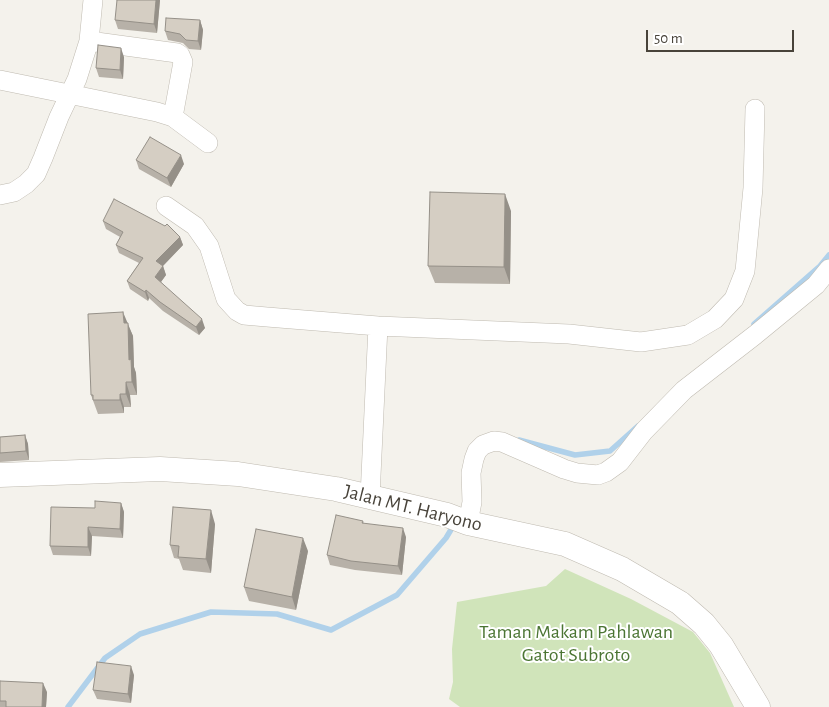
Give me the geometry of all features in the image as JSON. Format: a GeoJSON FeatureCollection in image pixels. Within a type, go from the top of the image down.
{"type":"FeatureCollection","features":[{"type":"Feature","properties":{"kind":"street"},"geometry":{"type":"LineString","coordinates":[[0,195],[14,192],[36,174],[77,79],[90,41],[93,0]]}},
{"type":"Feature","properties":{"kind":"street"},"geometry":{"type":"LineString","coordinates":[[90,41],[177,53],[180,55],[183,62],[173,117]]}},
{"type":"Feature","properties":{"kind":"street"},"geometry":{"type":"LineString","coordinates":[[0,80],[157,112],[173,117],[208,143]]}},
{"type":"Feature","properties":{"kind":"street"},"geometry":{"type":"LineString","coordinates":[[166,206],[195,226],[209,246],[226,299],[236,311],[244,314],[378,326],[569,334],[640,342],[688,335],[715,319],[734,299],[745,271],[753,188],[755,109]]}},
{"type":"Feature","properties":{"kind":"street"},"geometry":{"type":"LineString","coordinates":[[457,519],[472,502],[471,473],[476,451],[483,445],[494,441],[502,442],[564,470],[577,473],[598,475],[606,472],[620,462],[644,431],[684,390],[816,285],[829,269]]}},
{"type":"Feature","properties":{"kind":"street"},"geometry":{"type":"LineString","coordinates":[[370,497],[378,326]]}},
{"type":"Feature","properties":{"kind":"street","name":"Jalan MT. Haryono"},"geometry":{"type":"LineString","coordinates":[[0,475],[160,469],[238,474],[336,489],[565,544],[622,569],[680,603],[704,624],[721,645],[758,707]]}},
{"type":"Feature","properties":{"kind":"green space","name":"Taman Makam Pahlawan Gatot Subroto"},"geometry":{"type":"Polygon","coordinates":[[[565,569],[631,599],[693,632],[710,653],[734,707],[460,707],[449,699],[453,682],[452,649],[457,602],[546,586],[565,569]]]}},
{"type":"Feature","properties":{"kind":"building"},"geometry":{"type":"Polygon","coordinates":[[[117,0],[156,0],[154,24],[115,20],[117,0]]]}},
{"type":"Feature","properties":{"kind":"building"},"geometry":{"type":"Polygon","coordinates":[[[166,18],[200,20],[198,41],[186,40],[180,34],[165,31],[166,18]]]}},
{"type":"Feature","properties":{"kind":"building"},"geometry":{"type":"Polygon","coordinates":[[[98,45],[121,48],[120,70],[96,68],[98,45]]]}},
{"type":"Feature","properties":{"kind":"building"},"geometry":{"type":"Polygon","coordinates":[[[150,137],[181,155],[167,178],[136,160],[150,137]]]}},
{"type":"Feature","properties":{"kind":"building"},"geometry":{"type":"Polygon","coordinates":[[[430,192],[505,194],[504,267],[428,266],[430,192]]]}},
{"type":"Feature","properties":{"kind":"building"},"geometry":{"type":"Polygon","coordinates":[[[114,199],[165,226],[167,224],[180,237],[156,261],[163,266],[155,277],[202,319],[196,327],[146,290],[145,292],[127,281],[143,258],[116,245],[123,232],[103,221],[114,199]]]}},
{"type":"Feature","properties":{"kind":"building"},"geometry":{"type":"Polygon","coordinates":[[[123,312],[124,323],[128,323],[129,360],[131,359],[132,382],[126,382],[126,394],[120,394],[120,400],[93,400],[93,395],[91,395],[88,314],[123,312]]]}},
{"type":"Feature","properties":{"kind":"building"},"geometry":{"type":"Polygon","coordinates":[[[25,435],[26,451],[0,453],[0,437],[25,435]]]}},
{"type":"Feature","properties":{"kind":"building"},"geometry":{"type":"Polygon","coordinates":[[[95,501],[121,503],[120,529],[88,527],[88,547],[50,546],[51,507],[95,508],[95,501]]]}},
{"type":"Feature","properties":{"kind":"building"},"geometry":{"type":"Polygon","coordinates":[[[173,507],[211,510],[206,559],[178,557],[179,546],[170,545],[173,507]]]}},
{"type":"Feature","properties":{"kind":"building"},"geometry":{"type":"Polygon","coordinates":[[[336,515],[363,521],[362,523],[403,528],[398,566],[351,561],[327,555],[336,515]]]}},
{"type":"Feature","properties":{"kind":"building"},"geometry":{"type":"Polygon","coordinates":[[[256,529],[303,538],[292,597],[244,587],[256,529]]]}},
{"type":"Feature","properties":{"kind":"building"},"geometry":{"type":"Polygon","coordinates":[[[97,662],[131,666],[128,694],[93,690],[97,662]]]}},
{"type":"Feature","properties":{"kind":"building"},"geometry":{"type":"Polygon","coordinates":[[[0,681],[43,683],[42,707],[6,707],[6,701],[0,701],[0,681]]]}},
{"type":"Feature","properties":{"kind":"waterway"},"geometry":{"type":"LineString","coordinates":[[754,324],[820,266],[829,255]]}},
{"type":"Feature","properties":{"kind":"waterway"},"geometry":{"type":"LineString","coordinates":[[519,440],[575,455],[610,451],[638,426]]}},
{"type":"Feature","properties":{"kind":"waterway"},"geometry":{"type":"LineString","coordinates":[[68,707],[105,658],[140,634],[211,612],[277,614],[331,630],[397,595],[446,538],[455,523]]}}]}
